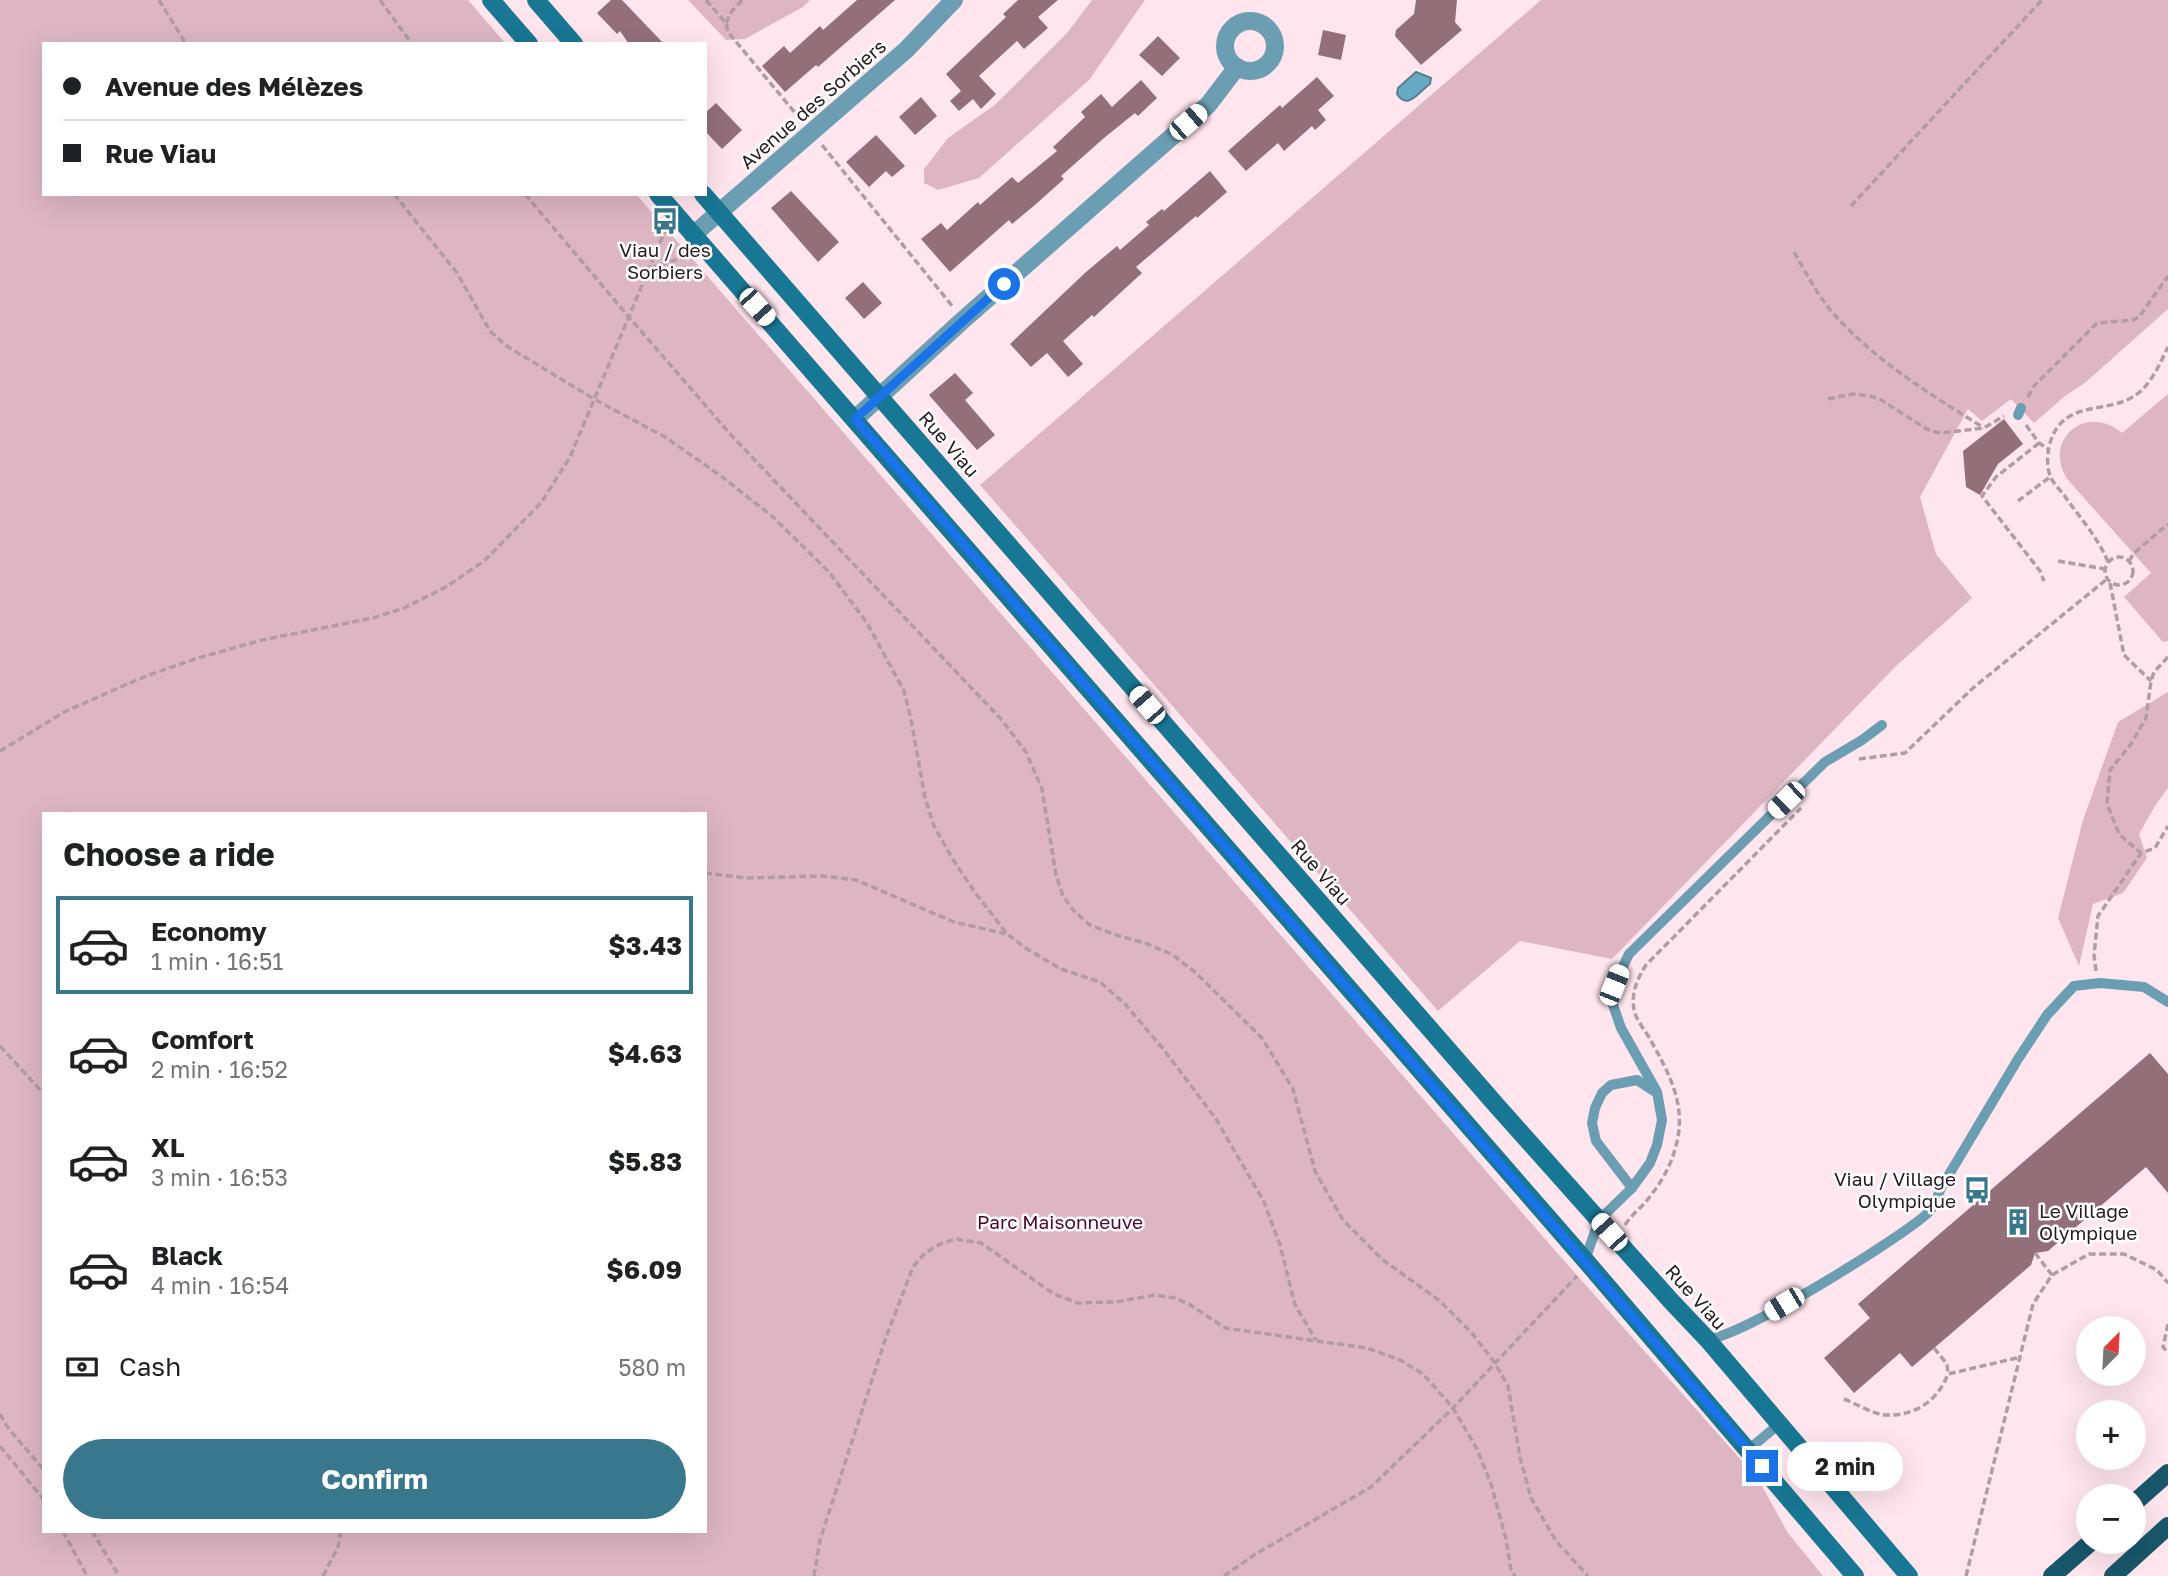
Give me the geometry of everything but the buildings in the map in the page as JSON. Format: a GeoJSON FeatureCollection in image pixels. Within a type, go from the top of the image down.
{"type":"FeatureCollection","features":[{"type":"Feature","properties":{"kind":"main road"},"geometry":{"type":"LineString","coordinates":[[491,0],[527,42]]}},
{"type":"Feature","properties":{"kind":"main road"},"geometry":{"type":"LineString","coordinates":[[536,0],[572,42]]}},
{"type":"Feature","properties":{"kind":"main road"},"geometry":{"type":"LineString","coordinates":[[660,196],[855,419],[1582,1267],[1748,1450],[1855,1576]]}},
{"type":"Feature","properties":{"kind":"main road","name":"Rue Viau"},"geometry":{"type":"LineString","coordinates":[[705,196],[1401,996],[1707,1339],[1909,1576]]}},
{"type":"Feature","properties":{"kind":"main road"},"geometry":{"type":"LineString","coordinates":[[2146,1492],[2168,1473]]}},
{"type":"Feature","properties":{"kind":"main road"},"geometry":{"type":"LineString","coordinates":[[2113,1576],[2168,1526]]}},
{"type":"Feature","properties":{"kind":"main road"},"geometry":{"type":"LineString","coordinates":[[2052,1576],[2077,1554]]}},
{"type":"Feature","properties":{"kind":"street","name":"Avenue des Sorbiers"},"geometry":{"type":"LineString","coordinates":[[694,234],[906,51],[954,0]]}},
{"type":"Feature","properties":{"kind":"street"},"geometry":{"type":"LineString","coordinates":[[855,419],[1208,105],[1237,68]]}},
{"type":"Feature","properties":{"kind":"lane"},"geometry":{"type":"LineString","coordinates":[[1582,1267],[1599,1220],[1632,1188],[1650,1163],[1662,1120],[1657,1092],[1621,1027],[1612,1002],[1614,985],[1629,954],[1825,762],[1882,725]]}},
{"type":"Feature","properties":{"kind":"lane"},"geometry":{"type":"LineString","coordinates":[[1707,1339],[1716,1339],[1763,1317],[1890,1241],[1931,1210],[1954,1165],[2018,1059],[2047,1015],[2074,986],[2097,984],[2144,987],[2168,1002]]}},
{"type":"Feature","properties":{"kind":"lane"},"geometry":{"type":"LineString","coordinates":[[1632,1188],[1597,1141],[1592,1123],[1595,1108],[1602,1093],[1611,1084],[1637,1080],[1657,1092]]}},
{"type":"Feature","properties":{"kind":"lane"},"geometry":{"type":"LineString","coordinates":[[1748,1450],[1779,1424]]}},
{"type":"Feature","properties":{"kind":"path"},"geometry":{"type":"LineString","coordinates":[[159,0],[185,42]]}},
{"type":"Feature","properties":{"kind":"path"},"geometry":{"type":"LineString","coordinates":[[380,0],[411,42]]}},
{"type":"Feature","properties":{"kind":"path"},"geometry":{"type":"LineString","coordinates":[[706,0],[726,23]]}},
{"type":"Feature","properties":{"kind":"path"},"geometry":{"type":"LineString","coordinates":[[742,0],[726,23],[727,33],[964,320]]}},
{"type":"Feature","properties":{"kind":"path"},"geometry":{"type":"LineString","coordinates":[[1851,206],[2042,0]]}},
{"type":"Feature","properties":{"kind":"path"},"geometry":{"type":"LineString","coordinates":[[396,196],[457,272],[490,331],[505,345],[594,399],[665,437],[721,476],[773,517],[829,572],[867,623],[904,691],[925,798],[934,826],[952,858],[1007,934],[1027,950],[1061,969],[1100,982],[1125,1004],[1164,1049],[1216,1119],[1264,1202],[1280,1245],[1295,1305],[1316,1340]]}},
{"type":"Feature","properties":{"kind":"path"},"geometry":{"type":"LineString","coordinates":[[527,196],[731,435],[1001,719],[1026,752],[1042,789],[1056,875],[1063,896],[1075,912],[1090,925],[1173,955],[1196,973],[1262,1038],[1293,1089],[1315,1171],[1343,1220],[1383,1260],[1440,1301],[1471,1332],[1495,1363],[1508,1386],[1520,1457],[1531,1498],[1556,1541],[1588,1576]]}},
{"type":"Feature","properties":{"kind":"path"},"geometry":{"type":"LineString","coordinates":[[0,751],[66,711],[105,692],[195,659],[262,640],[373,618],[413,604],[446,587],[484,561],[541,503],[570,457],[667,226]]}},
{"type":"Feature","properties":{"kind":"path"},"geometry":{"type":"LineString","coordinates":[[1794,253],[1832,312],[1858,338],[1908,379],[1984,428]]}},
{"type":"Feature","properties":{"kind":"path"},"geometry":{"type":"LineString","coordinates":[[650,268],[692,255]]}},
{"type":"Feature","properties":{"kind":"path"},"geometry":{"type":"LineString","coordinates":[[2020,411],[2034,386],[2097,323],[2133,320],[2139,317],[2168,276]]}},
{"type":"Feature","properties":{"kind":"path"},"geometry":{"type":"LineString","coordinates":[[2108,562],[2102,547],[2050,477],[2048,449],[2059,425],[2072,415],[2088,408],[2123,401],[2140,391],[2151,378],[2168,347]]}},
{"type":"Feature","properties":{"kind":"path"},"geometry":{"type":"LineString","coordinates":[[1828,399],[1853,394],[1870,396],[1930,431],[1942,433],[1984,428],[2014,409],[2020,411],[2039,443],[2048,449]]}},
{"type":"Feature","properties":{"kind":"path"},"geometry":{"type":"LineString","coordinates":[[2039,443],[1996,477],[1982,496],[2040,571],[2044,581]]}},
{"type":"Feature","properties":{"kind":"path"},"geometry":{"type":"LineString","coordinates":[[2018,501],[2050,477]]}},
{"type":"Feature","properties":{"kind":"path"},"geometry":{"type":"LineString","coordinates":[[2129,561],[2134,553],[2168,524]]}},
{"type":"Feature","properties":{"kind":"path"},"geometry":{"type":"LineString","coordinates":[[2109,581],[2119,586],[2128,583],[2133,574],[2129,561],[2116,557],[2108,562],[2105,569],[2124,655],[2151,681]]}},
{"type":"Feature","properties":{"kind":"path"},"geometry":{"type":"LineString","coordinates":[[2058,561],[2105,569]]}},
{"type":"Feature","properties":{"kind":"path"},"geometry":{"type":"LineString","coordinates":[[1853,760],[1905,752],[1973,688],[2109,581]]}},
{"type":"Feature","properties":{"kind":"path"},"geometry":{"type":"LineString","coordinates":[[2141,853],[2119,834],[2107,804],[2110,770],[2131,744],[2146,718],[2154,672],[2168,657]]}},
{"type":"Feature","properties":{"kind":"path"},"geometry":{"type":"LineString","coordinates":[[1623,1229],[1657,1187],[1670,1165],[1676,1148],[1681,1116],[1677,1095],[1634,1012],[1633,994],[1636,980],[1646,965],[1803,806]]}},
{"type":"Feature","properties":{"kind":"path"},"geometry":{"type":"LineString","coordinates":[[2097,984],[2094,955],[2098,916],[2141,853],[2155,848],[2168,826]]}},
{"type":"Feature","properties":{"kind":"path"},"geometry":{"type":"LineString","coordinates":[[707,873],[746,878],[822,876],[856,880],[954,922],[1007,934]]}},
{"type":"Feature","properties":{"kind":"path"},"geometry":{"type":"LineString","coordinates":[[0,1046],[42,1092]]}},
{"type":"Feature","properties":{"kind":"path"},"geometry":{"type":"LineString","coordinates":[[814,1576],[820,1540],[885,1340],[913,1267],[925,1253],[956,1239],[981,1242],[1054,1294],[1078,1303],[1116,1302],[1155,1295],[1175,1298],[1225,1328],[1367,1348],[1400,1360],[1423,1374],[1453,1408],[1477,1448],[1491,1484],[1506,1539],[1511,1570],[1515,1576]]}},
{"type":"Feature","properties":{"kind":"path"},"geometry":{"type":"LineString","coordinates":[[2035,1253],[2052,1275]]}},
{"type":"Feature","properties":{"kind":"path"},"geometry":{"type":"LineString","coordinates":[[1966,1576],[2033,1304],[2052,1275],[2089,1254],[2124,1254],[2157,1270],[2168,1283]]}},
{"type":"Feature","properties":{"kind":"path"},"geometry":{"type":"LineString","coordinates":[[1224,1576],[1254,1555],[1371,1487],[1453,1408],[1582,1267]]}},
{"type":"Feature","properties":{"kind":"path"},"geometry":{"type":"LineString","coordinates":[[2168,1324],[2163,1347],[2168,1353]]}},
{"type":"Feature","properties":{"kind":"path"},"geometry":{"type":"LineString","coordinates":[[1844,1399],[1884,1415],[1913,1410],[1936,1398],[1948,1374],[1947,1364],[1934,1348]]}},
{"type":"Feature","properties":{"kind":"path"},"geometry":{"type":"LineString","coordinates":[[1948,1374],[2021,1357]]}},
{"type":"Feature","properties":{"kind":"path"},"geometry":{"type":"LineString","coordinates":[[0,1414],[8,1428],[42,1468]]}},
{"type":"Feature","properties":{"kind":"path"},"geometry":{"type":"LineString","coordinates":[[0,1446],[42,1498]]}},
{"type":"Feature","properties":{"kind":"path"},"geometry":{"type":"LineString","coordinates":[[65,1533],[87,1576]]}},
{"type":"Feature","properties":{"kind":"path"},"geometry":{"type":"LineString","coordinates":[[93,1533],[119,1576]]}},
{"type":"Feature","properties":{"kind":"path"},"geometry":{"type":"LineString","coordinates":[[323,1576],[338,1547],[341,1533]]}},
{"type":"Feature","properties":{"kind":"green space","name":"Parc Maisonneuve"},"geometry":{"type":"Polygon","coordinates":[[[0,0],[468,0],[504,42],[42,42],[42,196],[638,196],[1552,1247],[1758,1479],[1788,1533],[1823,1576],[0,1576],[0,0]]]}},
{"type":"Feature","properties":{"kind":"green space"},"geometry":{"type":"Polygon","coordinates":[[[688,0],[810,0],[803,7],[745,39],[726,40],[688,0]]]}},
{"type":"Feature","properties":{"kind":"green space"},"geometry":{"type":"Polygon","coordinates":[[[1092,0],[1145,0],[1089,80],[979,178],[938,190],[924,183],[924,169],[948,138],[996,104],[1067,33],[1092,0]]]}},
{"type":"Feature","properties":{"kind":"green space"},"geometry":{"type":"Polygon","coordinates":[[[1541,0],[2168,0],[2168,309],[2086,382],[2034,423],[2011,399],[1982,421],[1968,409],[1920,497],[1936,554],[1972,598],[1895,667],[1612,959],[1520,941],[1438,1011],[980,485],[1541,0]]]}},
{"type":"Feature","properties":{"kind":"green space"},"geometry":{"type":"Polygon","coordinates":[[[2168,394],[2168,641],[2163,642],[2124,597],[2151,573],[2068,480],[2061,465],[2060,451],[2064,439],[2082,424],[2109,424],[2122,433],[2168,394]]]}},
{"type":"Feature","properties":{"kind":"green space"},"geometry":{"type":"Polygon","coordinates":[[[2168,692],[2168,788],[2139,834],[2147,858],[2123,893],[2093,904],[2079,966],[2058,918],[2083,820],[2118,722],[2168,692]]]}},
{"type":"Feature","properties":{"kind":"water"},"geometry":{"type":"Polygon","coordinates":[[[1416,72],[1431,78],[1430,84],[1414,98],[1405,101],[1397,94],[1398,88],[1416,72]]]}},
{"type":"Feature","properties":{"kind":"place","name":"Viau / des Sorbiers"},"geometry":{"type":"Point","coordinates":[665,221]}},
{"type":"Feature","properties":{"kind":"place","name":"Viau / Village Olympique"},"geometry":{"type":"Point","coordinates":[1977,1190]}},
{"type":"Feature","properties":{"kind":"place","name":"Le Village Olympique"},"geometry":{"type":"Point","coordinates":[2018,1222]}},
{"type":"Feature","properties":{"kind":"route"},"geometry":{"type":"LineString","coordinates":[[1004,284],[855,419],[1762,1466]]}}]}
